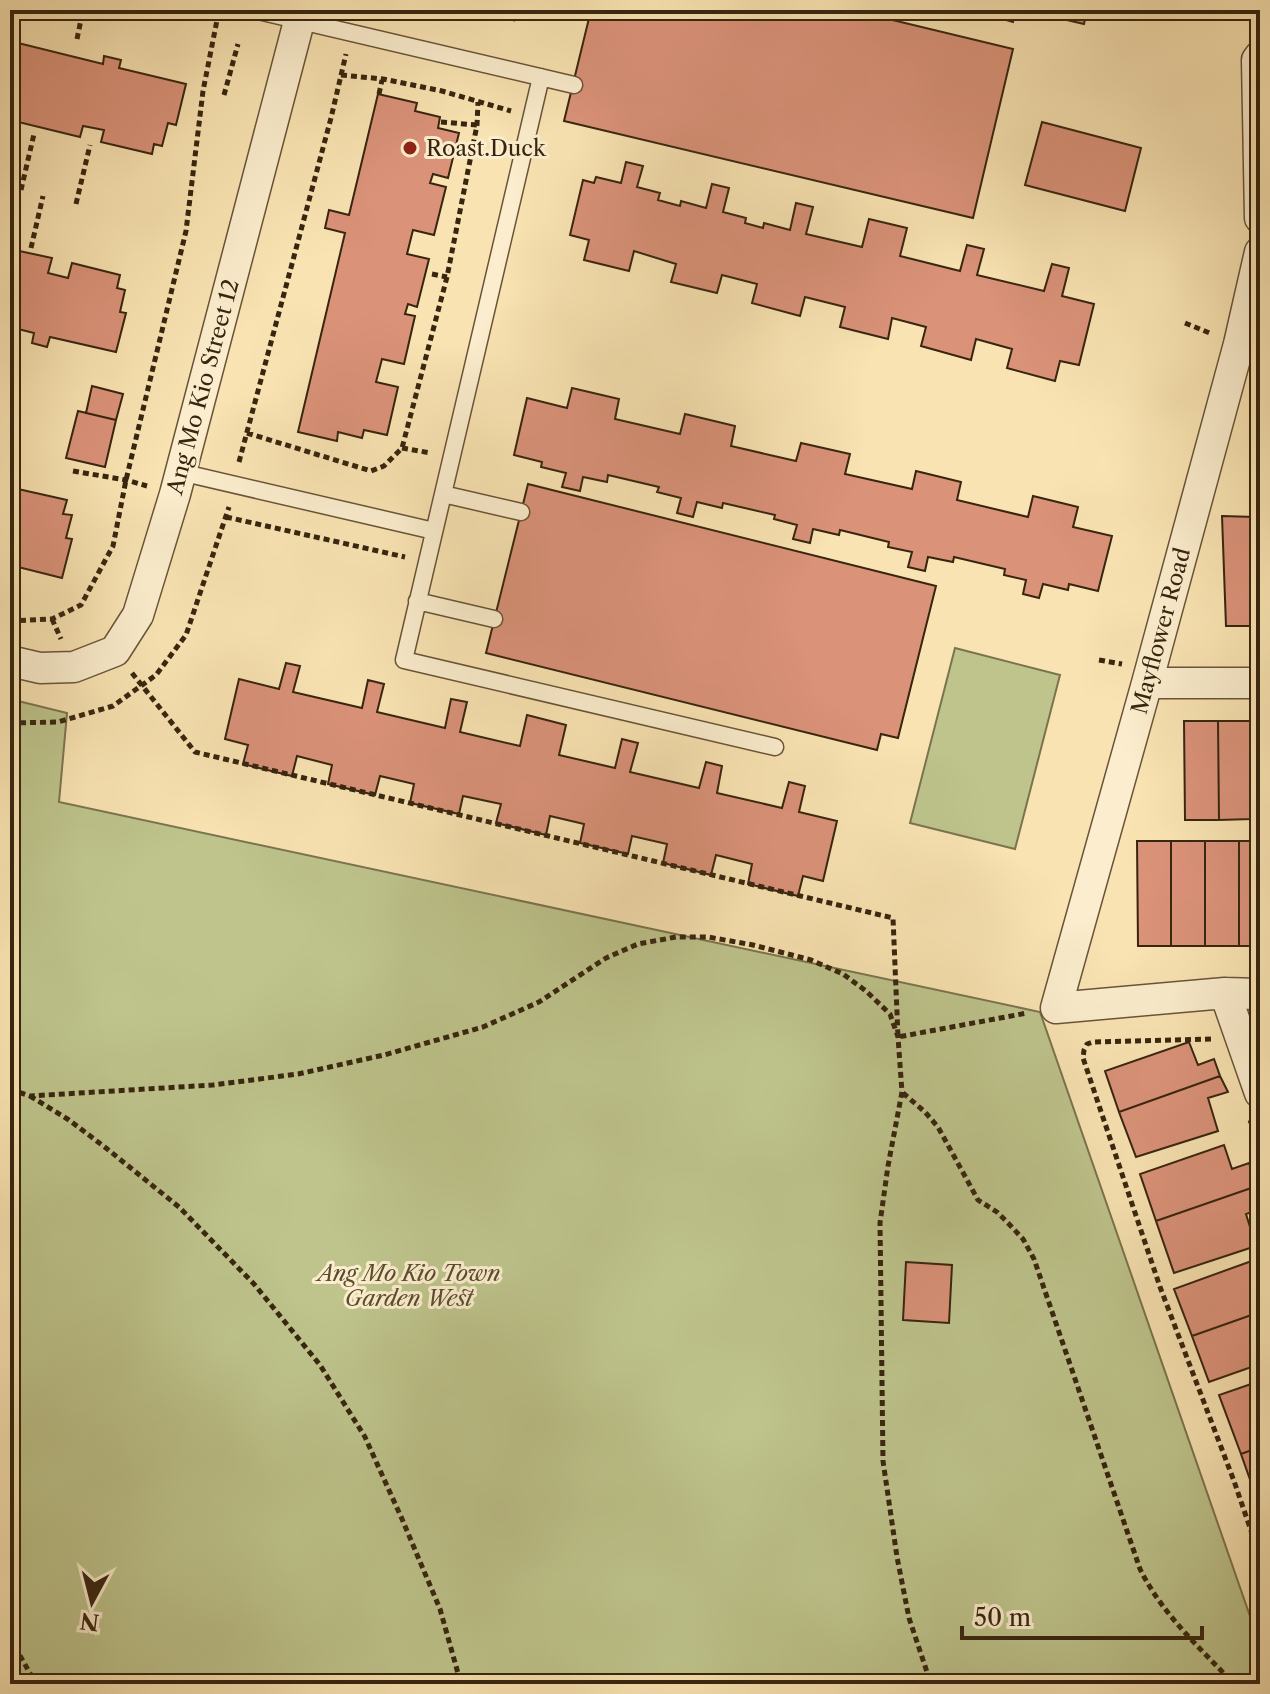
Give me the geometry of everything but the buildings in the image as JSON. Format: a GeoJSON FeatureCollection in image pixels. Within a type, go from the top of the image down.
{"type":"FeatureCollection","features":[{"type":"Feature","properties":{"kind":"street","name":"Ang Mo Kio Street 12"},"geometry":{"type":"LineString","coordinates":[[115,651],[138,615],[175,494],[301,15]]}},
{"type":"Feature","properties":{"kind":"street"},"geometry":{"type":"LineString","coordinates":[[1260,56],[1257,60],[1260,218]]}},
{"type":"Feature","properties":{"kind":"street","name":"Mayflower Road"},"geometry":{"type":"LineString","coordinates":[[1056,1008],[1147,683],[1250,344],[1260,252]]}},
{"type":"Feature","properties":{"kind":"street"},"geometry":{"type":"LineString","coordinates":[[10,661],[40,668],[74,667],[115,651]]}},
{"type":"Feature","properties":{"kind":"street"},"geometry":{"type":"LineString","coordinates":[[1147,683],[1260,683]]}},
{"type":"Feature","properties":{"kind":"street"},"geometry":{"type":"LineString","coordinates":[[1225,993],[1260,1093]]}},
{"type":"Feature","properties":{"kind":"street"},"geometry":{"type":"LineString","coordinates":[[1056,1008],[1225,993],[1260,994]]}},
{"type":"Feature","properties":{"kind":"lane"},"geometry":{"type":"LineString","coordinates":[[254,10],[301,15],[350,32],[574,85]]}},
{"type":"Feature","properties":{"kind":"lane"},"geometry":{"type":"LineString","coordinates":[[541,77],[404,660],[775,747]]}},
{"type":"Feature","properties":{"kind":"lane"},"geometry":{"type":"LineString","coordinates":[[180,472],[434,531]]}},
{"type":"Feature","properties":{"kind":"lane"},"geometry":{"type":"LineString","coordinates":[[443,494],[521,512]]}},
{"type":"Feature","properties":{"kind":"lane"},"geometry":{"type":"LineString","coordinates":[[417,601],[494,619]]}},
{"type":"Feature","properties":{"kind":"path"},"geometry":{"type":"LineString","coordinates":[[77,39],[83,10]]}},
{"type":"Feature","properties":{"kind":"path"},"geometry":{"type":"LineString","coordinates":[[10,621],[52,619],[81,605],[113,546],[186,231],[203,91],[219,10]]}},
{"type":"Feature","properties":{"kind":"path"},"geometry":{"type":"LineString","coordinates":[[475,10],[514,19],[516,10]]}},
{"type":"Feature","properties":{"kind":"path"},"geometry":{"type":"LineString","coordinates":[[10,723],[58,722],[113,706],[156,675],[186,635],[226,517],[350,32]]}},
{"type":"Feature","properties":{"kind":"path"},"geometry":{"type":"LineString","coordinates":[[224,95],[238,44]]}},
{"type":"Feature","properties":{"kind":"path"},"geometry":{"type":"LineString","coordinates":[[247,433],[371,471],[384,466],[402,448],[447,277],[477,125],[478,102],[383,79],[341,75]]}},
{"type":"Feature","properties":{"kind":"path"},"geometry":{"type":"LineString","coordinates":[[379,94],[383,79]]}},
{"type":"Feature","properties":{"kind":"path"},"geometry":{"type":"LineString","coordinates":[[441,122],[477,125]]}},
{"type":"Feature","properties":{"kind":"path"},"geometry":{"type":"LineString","coordinates":[[21,190],[34,134]]}},
{"type":"Feature","properties":{"kind":"path"},"geometry":{"type":"LineString","coordinates":[[76,204],[90,145]]}},
{"type":"Feature","properties":{"kind":"path"},"geometry":{"type":"LineString","coordinates":[[31,248],[43,196]]}},
{"type":"Feature","properties":{"kind":"path"},"geometry":{"type":"LineString","coordinates":[[432,274],[447,277]]}},
{"type":"Feature","properties":{"kind":"path"},"geometry":{"type":"LineString","coordinates":[[73,471],[126,480]]}},
{"type":"Feature","properties":{"kind":"path"},"geometry":{"type":"LineString","coordinates":[[226,517],[426,562]]}},
{"type":"Feature","properties":{"kind":"path"},"geometry":{"type":"LineString","coordinates":[[115,651],[195,752],[893,918],[902,1092],[880,1223],[883,1461],[909,1618],[931,1684]]}},
{"type":"Feature","properties":{"kind":"path"},"geometry":{"type":"LineString","coordinates":[[30,1096],[213,1085],[298,1074],[384,1055],[483,1027],[539,1002],[617,953],[638,944],[676,937],[708,937],[753,945],[811,960],[843,974],[890,1014],[898,1037]]}},
{"type":"Feature","properties":{"kind":"path"},"geometry":{"type":"LineString","coordinates":[[898,1037],[1056,1008]]}},
{"type":"Feature","properties":{"kind":"path"},"geometry":{"type":"LineString","coordinates":[[1241,1037],[1093,1042],[1087,1044],[1083,1058],[1160,1287],[1260,1557]]}},
{"type":"Feature","properties":{"kind":"path"},"geometry":{"type":"LineString","coordinates":[[10,1089],[30,1096],[69,1120],[179,1207],[254,1284],[320,1365],[365,1437],[440,1609],[461,1684]]}},
{"type":"Feature","properties":{"kind":"path"},"geometry":{"type":"LineString","coordinates":[[902,1092],[938,1127],[978,1200],[997,1212],[1023,1239],[1034,1259],[1140,1569],[1167,1612],[1234,1684]]}},
{"type":"Feature","properties":{"kind":"path"},"geometry":{"type":"LineString","coordinates":[[10,1638],[36,1684]]}},
{"type":"Feature","properties":{"kind":"green space"},"geometry":{"type":"Polygon","coordinates":[[[955,648],[1060,675],[1015,849],[910,823],[955,648]]]}},
{"type":"Feature","properties":{"kind":"green space","name":"Ang Mo Kio Town Garden West"},"geometry":{"type":"Polygon","coordinates":[[[10,699],[67,713],[59,802],[1040,1012],[1260,1645],[1257,1684],[10,1684],[10,699]]]}},
{"type":"Feature","properties":{"kind":"place","name":"Roast.Duck"},"geometry":{"type":"Point","coordinates":[410,148]}}]}
